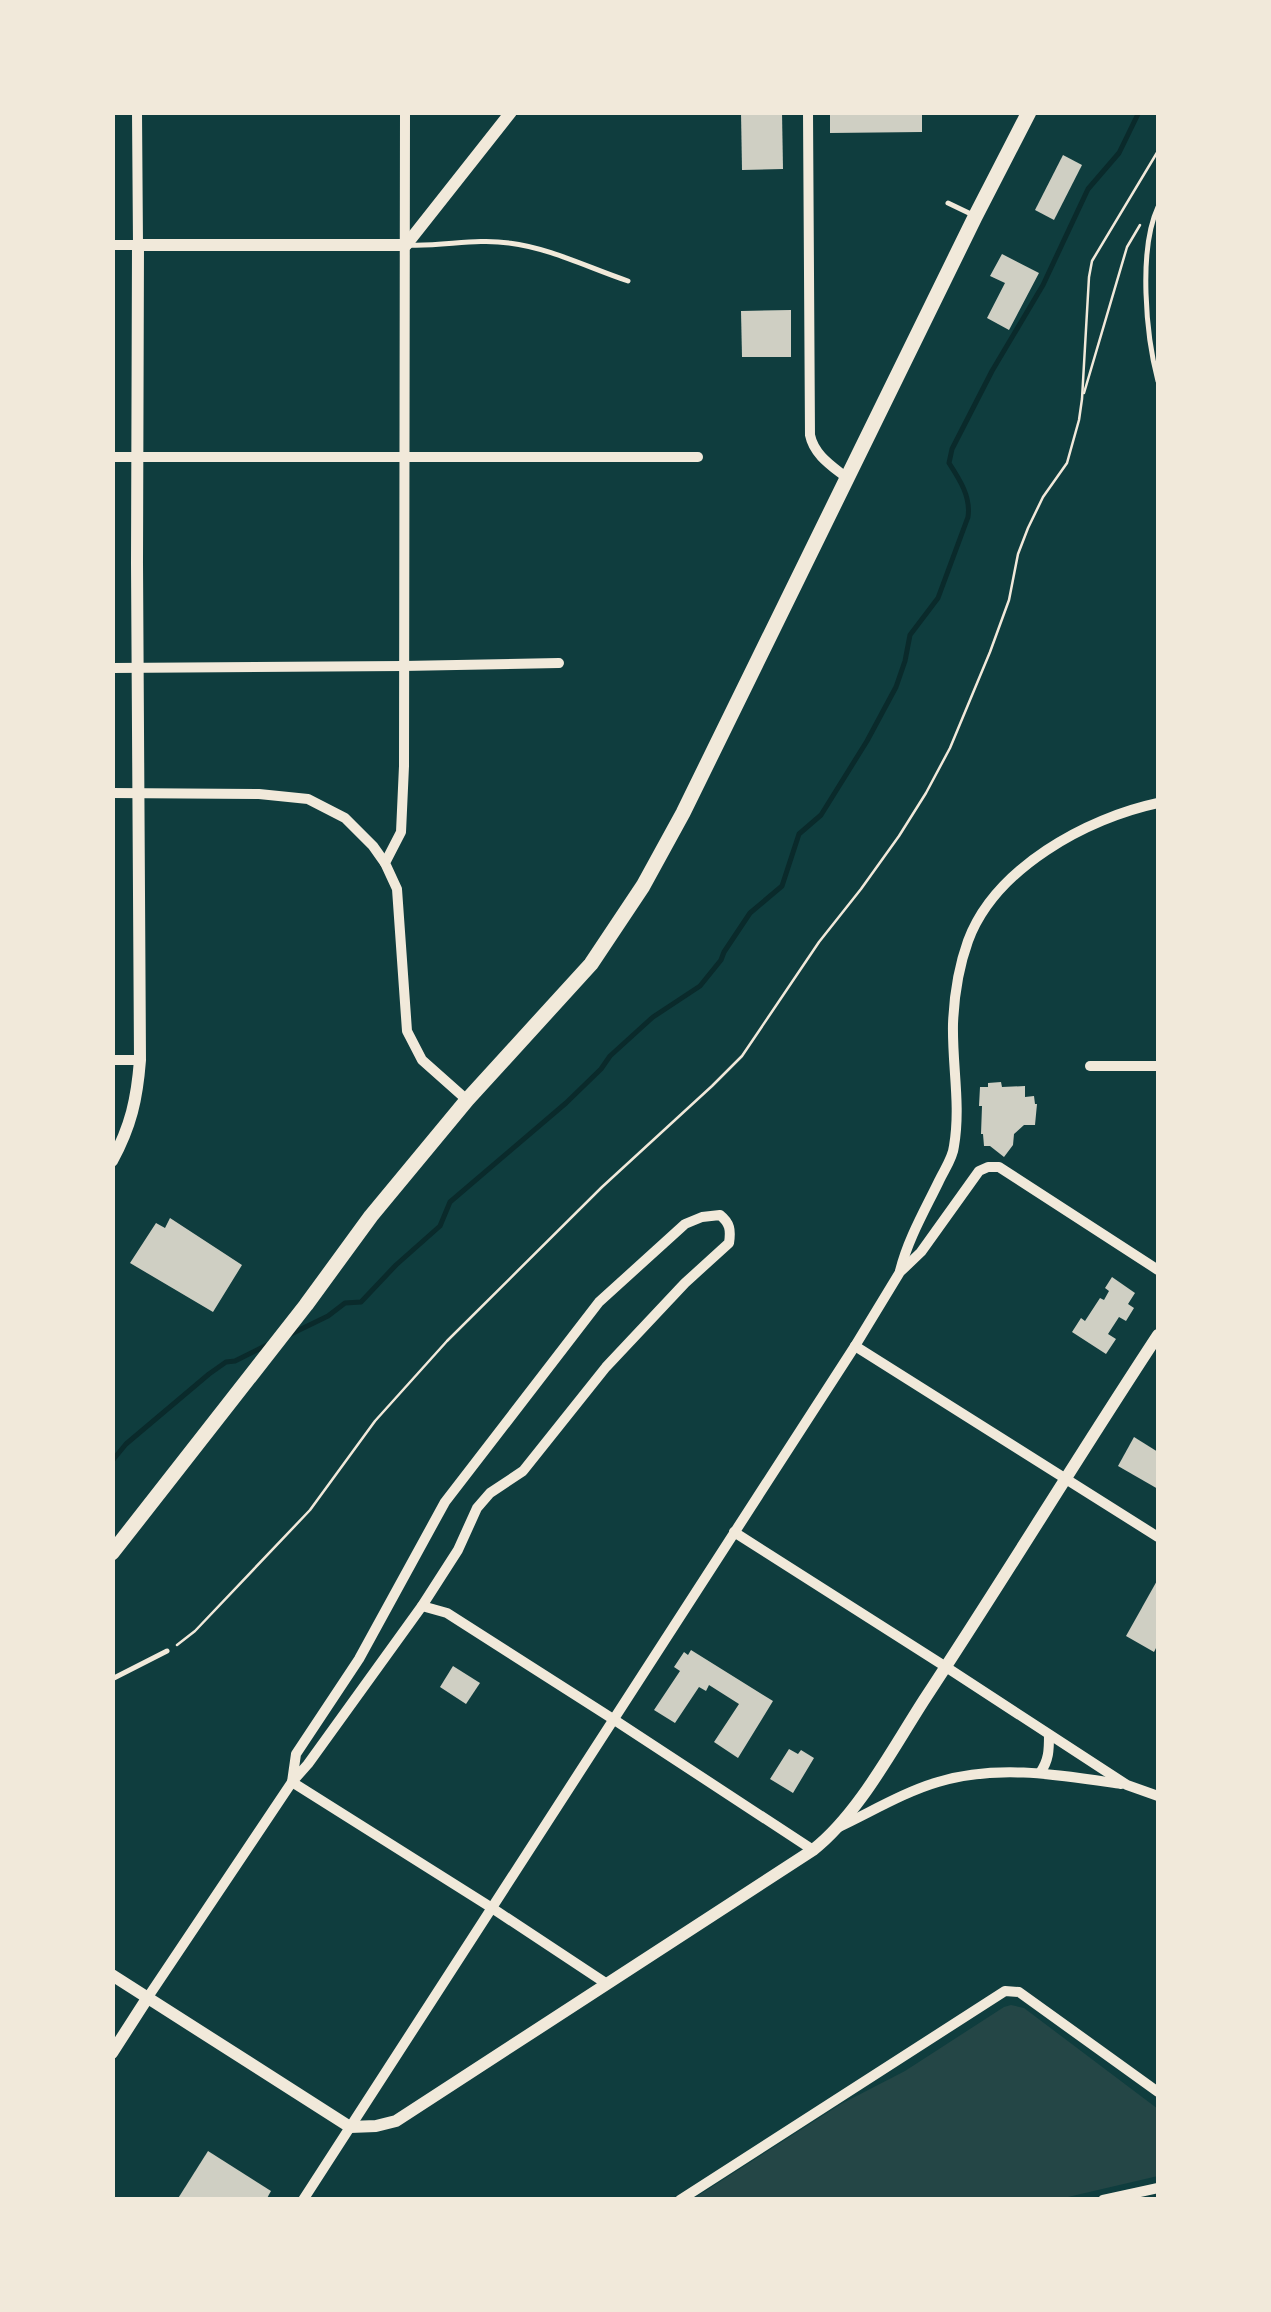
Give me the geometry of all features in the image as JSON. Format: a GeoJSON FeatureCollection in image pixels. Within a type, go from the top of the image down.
{"type":"FeatureCollection","features":[{"type":"Feature","properties":{"kind":"main road"},"geometry":{"type":"LineString","coordinates":[[112,1553],[371,1216],[466,1100],[590,964],[643,886],[683,813],[1029,112]]}},
{"type":"Feature","properties":{"kind":"street"},"geometry":{"type":"LineString","coordinates":[[112,1161],[129,1127],[140,1060],[137,112]]}},
{"type":"Feature","properties":{"kind":"street"},"geometry":{"type":"LineString","coordinates":[[385,863],[402,832],[404,766],[405,112]]}},
{"type":"Feature","properties":{"kind":"street"},"geometry":{"type":"LineString","coordinates":[[406,244],[511,112]]}},
{"type":"Feature","properties":{"kind":"street"},"geometry":{"type":"LineString","coordinates":[[808,112],[810,436],[818,454],[847,478]]}},
{"type":"Feature","properties":{"kind":"street"},"geometry":{"type":"LineString","coordinates":[[112,245],[406,244]]}},
{"type":"Feature","properties":{"kind":"street"},"geometry":{"type":"LineString","coordinates":[[112,457],[698,457]]}},
{"type":"Feature","properties":{"kind":"street"},"geometry":{"type":"LineString","coordinates":[[112,668],[558,663]]}},
{"type":"Feature","properties":{"kind":"street"},"geometry":{"type":"LineString","coordinates":[[112,794],[259,794],[308,799],[345,818],[373,846],[398,889],[406,1031],[422,1060],[466,1100]]}},
{"type":"Feature","properties":{"kind":"street"},"geometry":{"type":"LineString","coordinates":[[900,1272],[905,1251],[954,1150],[958,1100],[953,1024],[968,941],[980,919],[1023,868],[1073,833],[1130,809],[1158,803]]}},
{"type":"Feature","properties":{"kind":"street"},"geometry":{"type":"LineString","coordinates":[[112,1060],[140,1060]]}},
{"type":"Feature","properties":{"kind":"street"},"geometry":{"type":"LineString","coordinates":[[1090,1066],[1158,1066]]}},
{"type":"Feature","properties":{"kind":"street"},"geometry":{"type":"LineString","coordinates":[[303,2200],[900,1272],[921,1252],[979,1171],[999,1167],[1158,1270]]}},
{"type":"Feature","properties":{"kind":"street"},"geometry":{"type":"LineString","coordinates":[[112,2052],[292,1782],[422,1606],[458,1550],[476,1508],[490,1492],[522,1471],[606,1367],[686,1282],[729,1243],[728,1222],[720,1215],[684,1224],[599,1302],[468,1471],[446,1502],[358,1659],[296,1754],[292,1782]]}},
{"type":"Feature","properties":{"kind":"street"},"geometry":{"type":"LineString","coordinates":[[112,1975],[350,2127],[396,2121],[812,1850],[838,1828],[1158,1335]]}},
{"type":"Feature","properties":{"kind":"street"},"geometry":{"type":"LineString","coordinates":[[855,1346],[1158,1537]]}},
{"type":"Feature","properties":{"kind":"street"},"geometry":{"type":"LineString","coordinates":[[734,1532],[1127,1785]]}},
{"type":"Feature","properties":{"kind":"street"},"geometry":{"type":"LineString","coordinates":[[422,1606],[448,1613],[812,1850]]}},
{"type":"Feature","properties":{"kind":"street"},"geometry":{"type":"LineString","coordinates":[[1040,1773],[1049,1752],[1049,1735]]}},
{"type":"Feature","properties":{"kind":"street"},"geometry":{"type":"LineString","coordinates":[[838,1828],[936,1783],[972,1774],[1040,1773],[1127,1785],[1158,1796]]}},
{"type":"Feature","properties":{"kind":"street"},"geometry":{"type":"LineString","coordinates":[[292,1782],[607,1984]]}},
{"type":"Feature","properties":{"kind":"street"},"geometry":{"type":"LineString","coordinates":[[680,2200],[1005,1991],[1019,1992],[1158,2092]]}},
{"type":"Feature","properties":{"kind":"street"},"geometry":{"type":"LineString","coordinates":[[1104,2200],[1158,2188]]}},
{"type":"Feature","properties":{"kind":"lane"},"geometry":{"type":"LineString","coordinates":[[948,203],[975,217]]}},
{"type":"Feature","properties":{"kind":"lane"},"geometry":{"type":"LineString","coordinates":[[1158,208],[1146,272],[1151,351],[1158,381]]}},
{"type":"Feature","properties":{"kind":"lane"},"geometry":{"type":"LineString","coordinates":[[406,244],[510,243],[628,281]]}},
{"type":"Feature","properties":{"kind":"lane"},"geometry":{"type":"LineString","coordinates":[[112,1678],[167,1651]]}},
{"type":"Feature","properties":{"kind":"path"},"geometry":{"type":"LineString","coordinates":[[1082,399],[1092,261],[1158,151]]}},
{"type":"Feature","properties":{"kind":"path"},"geometry":{"type":"LineString","coordinates":[[167,1651],[195,1631],[310,1510],[376,1422],[448,1341],[742,1056],[818,942],[869,878],[926,793],[950,748],[1009,600],[1018,554],[1028,528],[1067,463],[1128,247],[1143,220],[1158,208]]}},
{"type":"Feature","properties":{"kind":"shaded area"},"geometry":{"type":"Polygon","coordinates":[[[1011,2005],[1024,2008],[1158,2109],[1158,2176],[1055,2200],[693,2199],[841,2104],[905,2071],[1011,2005]]]}},
{"type":"Feature","properties":{"kind":"building"},"geometry":{"type":"Polygon","coordinates":[[[741,112],[782,112],[783,169],[742,170],[741,112]]]}},
{"type":"Feature","properties":{"kind":"building"},"geometry":{"type":"Polygon","coordinates":[[[830,112],[922,112],[922,132],[830,133],[830,112]]]}},
{"type":"Feature","properties":{"kind":"building"},"geometry":{"type":"Polygon","coordinates":[[[1063,155],[1082,165],[1054,220],[1035,210],[1063,155]]]}},
{"type":"Feature","properties":{"kind":"building"},"geometry":{"type":"Polygon","coordinates":[[[1002,254],[1039,273],[1009,330],[987,318],[1005,283],[990,276],[1002,254]]]}},
{"type":"Feature","properties":{"kind":"building"},"geometry":{"type":"Polygon","coordinates":[[[791,310],[791,357],[742,357],[741,311],[791,310]]]}},
{"type":"Feature","properties":{"kind":"building"},"geometry":{"type":"Polygon","coordinates":[[[1001,1082],[1002,1087],[1025,1086],[1025,1097],[1034,1096],[1037,1104],[1035,1125],[1024,1125],[1014,1134],[1013,1145],[1004,1157],[984,1146],[979,1106],[980,1087],[1001,1082]]]}},
{"type":"Feature","properties":{"kind":"building"},"geometry":{"type":"Polygon","coordinates":[[[170,1218],[242,1265],[213,1312],[130,1263],[156,1223],[165,1228],[170,1218]]]}},
{"type":"Feature","properties":{"kind":"building"},"geometry":{"type":"Polygon","coordinates":[[[1112,1277],[1135,1293],[1128,1304],[1134,1308],[1126,1321],[1119,1317],[1108,1334],[1116,1339],[1106,1354],[1072,1332],[1081,1318],[1085,1321],[1100,1298],[1104,1300],[1112,1277]]]}},
{"type":"Feature","properties":{"kind":"building"},"geometry":{"type":"Polygon","coordinates":[[[1134,1437],[1158,1452],[1158,1489],[1118,1466],[1134,1437]]]}},
{"type":"Feature","properties":{"kind":"building"},"geometry":{"type":"Polygon","coordinates":[[[1158,1579],[1158,1644],[1154,1652],[1126,1636],[1158,1579]]]}},
{"type":"Feature","properties":{"kind":"building"},"geometry":{"type":"Polygon","coordinates":[[[691,1650],[773,1701],[738,1758],[714,1742],[739,1704],[709,1685],[706,1691],[699,1687],[675,1723],[654,1710],[680,1671],[674,1667],[684,1652],[688,1655],[691,1650]]]}},
{"type":"Feature","properties":{"kind":"building"},"geometry":{"type":"Polygon","coordinates":[[[453,1666],[480,1683],[466,1704],[440,1687],[453,1666]]]}},
{"type":"Feature","properties":{"kind":"building"},"geometry":{"type":"Polygon","coordinates":[[[789,1749],[798,1754],[801,1750],[814,1758],[793,1793],[770,1779],[789,1749]]]}},
{"type":"Feature","properties":{"kind":"building"},"geometry":{"type":"Polygon","coordinates":[[[208,2151],[271,2191],[266,2200],[177,2200],[208,2151]]]}},
{"type":"Feature","properties":{"kind":"waterway"},"geometry":{"type":"LineString","coordinates":[[291,1334],[345,1303],[361,1302],[440,1226],[450,1202],[566,1103],[653,1017],[700,986],[750,913],[782,886],[799,834],[821,815],[867,741],[896,687],[910,635],[938,598],[968,517],[966,496],[949,463],[952,449],[1043,285],[1088,189],[1119,153],[1139,112]]}},
{"type":"Feature","properties":{"kind":"waterway"},"geometry":{"type":"LineString","coordinates":[[112,1461],[126,1444],[209,1374],[226,1362],[267,1345]]}}]}
